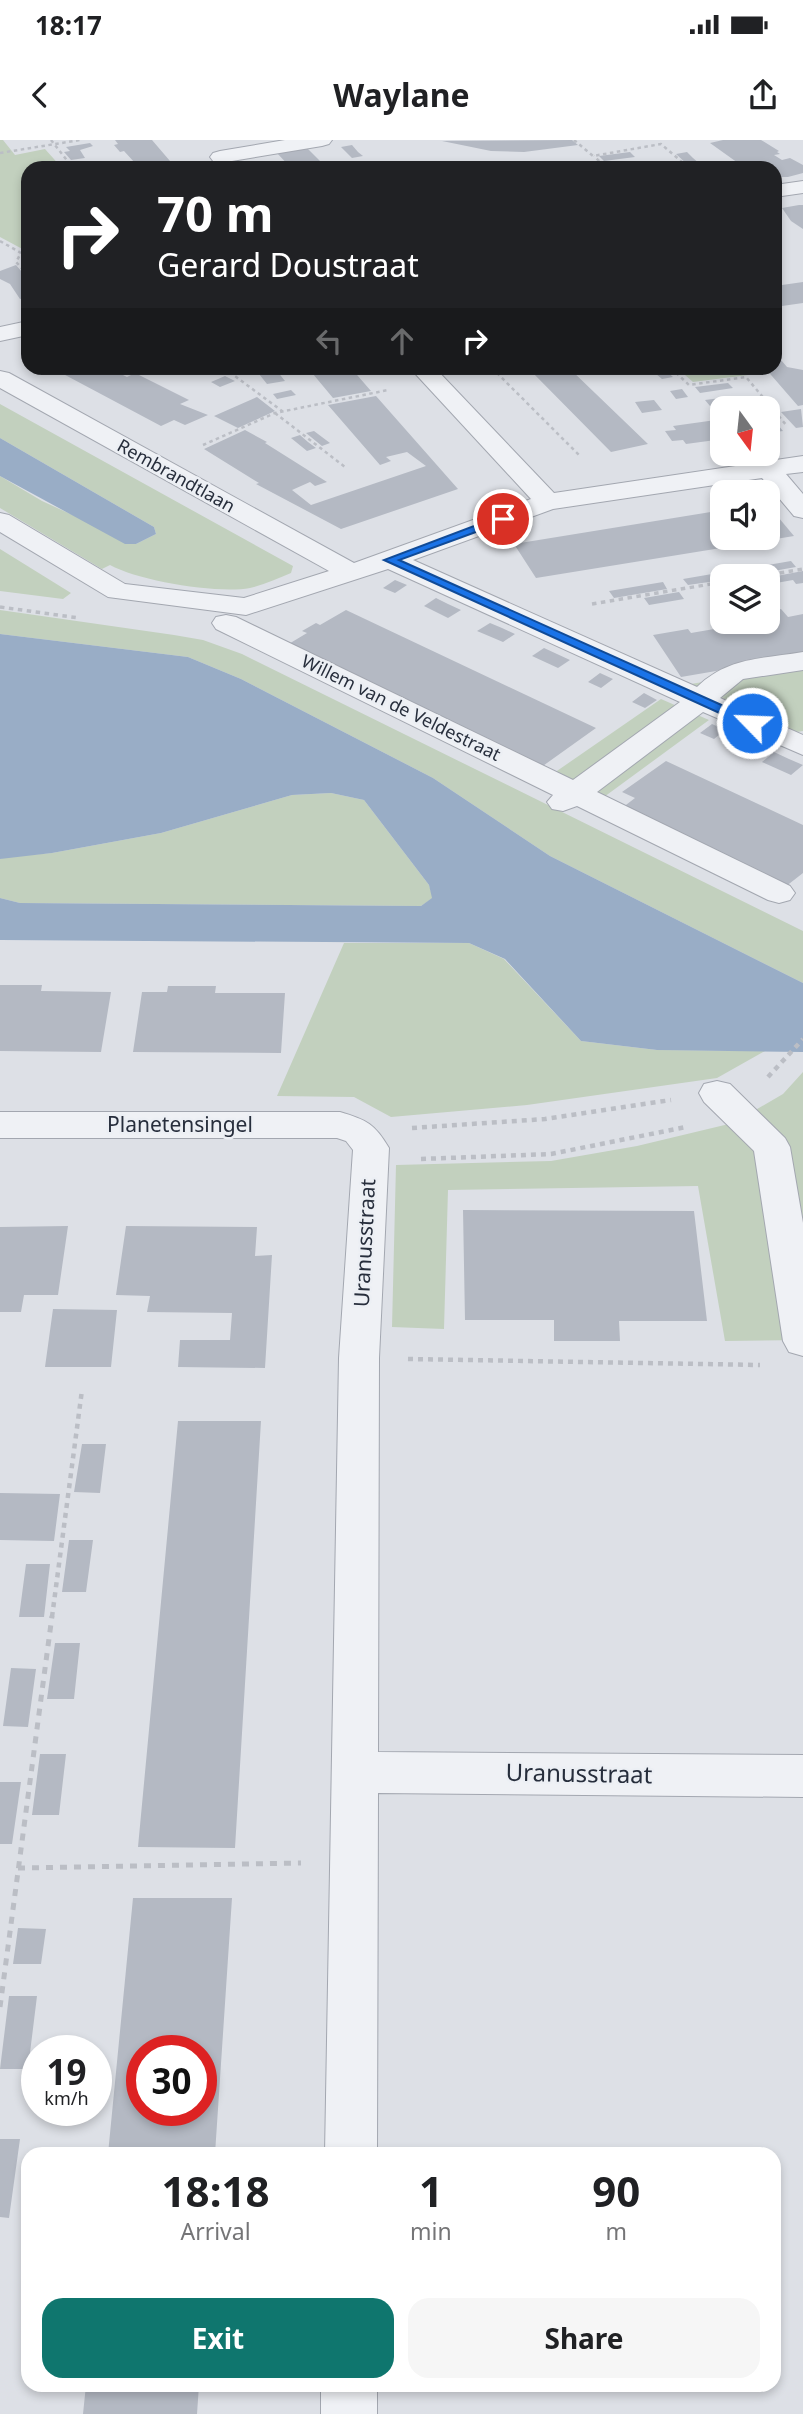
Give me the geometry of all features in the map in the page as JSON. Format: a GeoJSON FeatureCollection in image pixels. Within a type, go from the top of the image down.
{"type":"FeatureCollection","features":[{"type":"Feature","properties":{"kind":"street"},"geometry":{"type":"LineString","coordinates":[[205,140],[225,161]]}},
{"type":"Feature","properties":{"kind":"street"},"geometry":{"type":"LineString","coordinates":[[230,161],[322,140]]}},
{"type":"Feature","properties":{"kind":"street"},"geometry":{"type":"LineString","coordinates":[[782,190],[803,187]]}},
{"type":"Feature","properties":{"kind":"street"},"geometry":{"type":"LineString","coordinates":[[0,334],[21,330]]}},
{"type":"Feature","properties":{"kind":"street"},"geometry":{"type":"LineString","coordinates":[[429,375],[548,502]]}},
{"type":"Feature","properties":{"kind":"street","name":"Rembrandtlaan"},"geometry":{"type":"LineString","coordinates":[[0,378],[352,573]]}},
{"type":"Feature","properties":{"kind":"street"},"geometry":{"type":"LineString","coordinates":[[0,521],[118,591],[230,615],[246,607],[390,560],[548,502],[803,464]]}},
{"type":"Feature","properties":{"kind":"street"},"geometry":{"type":"LineString","coordinates":[[768,469],[803,510]]}},
{"type":"Feature","properties":{"kind":"street"},"geometry":{"type":"LineString","coordinates":[[390,560],[803,746]]}},
{"type":"Feature","properties":{"kind":"street","name":"Willem van de Veldestraat"},"geometry":{"type":"LineString","coordinates":[[230,615],[569,798],[777,893]]}},
{"type":"Feature","properties":{"kind":"street"},"geometry":{"type":"LineString","coordinates":[[569,798],[735,672],[803,661]]}},
{"type":"Feature","properties":{"kind":"street"},"geometry":{"type":"LineString","coordinates":[[725,1102],[772,1147],[803,1341]]}},
{"type":"Feature","properties":{"kind":"street","name":"Planetensingel"},"geometry":{"type":"LineString","coordinates":[[0,1125],[340,1125],[364,1146]]}},
{"type":"Feature","properties":{"kind":"street","name":"Uranusstraat"},"geometry":{"type":"LineString","coordinates":[[351,2147],[359,1358],[364,1146]]}},
{"type":"Feature","properties":{"kind":"street","name":"Uranusstraat"},"geometry":{"type":"LineString","coordinates":[[355,1772],[803,1776]]}},
{"type":"Feature","properties":{"kind":"street"},"geometry":{"type":"LineString","coordinates":[[349,2392],[349,2414]]}},
{"type":"Feature","properties":{"kind":"path"},"geometry":{"type":"LineString","coordinates":[[51,140],[68,161]]}},
{"type":"Feature","properties":{"kind":"path"},"geometry":{"type":"LineString","coordinates":[[0,153],[80,140]]}},
{"type":"Feature","properties":{"kind":"path"},"geometry":{"type":"LineString","coordinates":[[574,140],[599,161]]}},
{"type":"Feature","properties":{"kind":"path"},"geometry":{"type":"LineString","coordinates":[[593,156],[661,144],[681,161]]}},
{"type":"Feature","properties":{"kind":"path"},"geometry":{"type":"LineString","coordinates":[[0,241],[21,253],[16,262],[21,267]]}},
{"type":"Feature","properties":{"kind":"path"},"geometry":{"type":"LineString","coordinates":[[233,375],[282,411]]}},
{"type":"Feature","properties":{"kind":"path"},"geometry":{"type":"LineString","coordinates":[[156,465],[275,413],[424,375]]}},
{"type":"Feature","properties":{"kind":"path"},"geometry":{"type":"LineString","coordinates":[[499,375],[597,474],[604,494]]}},
{"type":"Feature","properties":{"kind":"path"},"geometry":{"type":"LineString","coordinates":[[678,375],[689,385],[746,377],[795,435]]}},
{"type":"Feature","properties":{"kind":"path"},"geometry":{"type":"LineString","coordinates":[[275,413],[345,467]]}},
{"type":"Feature","properties":{"kind":"path"},"geometry":{"type":"LineString","coordinates":[[780,573],[803,569]]}},
{"type":"Feature","properties":{"kind":"path"},"geometry":{"type":"LineString","coordinates":[[537,626],[572,608],[710,584]]}},
{"type":"Feature","properties":{"kind":"path"},"geometry":{"type":"LineString","coordinates":[[364,1146],[551,1154],[676,1130],[725,1102],[779,1062],[803,1039]]}},
{"type":"Feature","properties":{"kind":"path"},"geometry":{"type":"LineString","coordinates":[[364,1146],[545,1119],[725,1102],[748,1103],[779,1062]]}},
{"type":"Feature","properties":{"kind":"path"},"geometry":{"type":"LineString","coordinates":[[359,1358],[761,1365]]}},
{"type":"Feature","properties":{"kind":"path"},"geometry":{"type":"LineString","coordinates":[[0,2007],[82,1390]]}},
{"type":"Feature","properties":{"kind":"path"},"geometry":{"type":"LineString","coordinates":[[18,1868],[354,1862]]}},
{"type":"Feature","properties":{"kind":"green space"},"geometry":{"type":"Polygon","coordinates":[[[0,140],[3,140],[15,155],[45,149],[56,161],[21,161],[21,248],[0,237],[0,140]]]}},
{"type":"Feature","properties":{"kind":"green space"},"geometry":{"type":"Polygon","coordinates":[[[685,375],[748,375],[693,382],[685,375]]]}},
{"type":"Feature","properties":{"kind":"green space"},"geometry":{"type":"Polygon","coordinates":[[[0,404],[293,566],[291,573],[250,588],[218,589],[158,581],[110,565],[102,569],[0,508],[0,476],[42,501],[136,544],[156,534],[154,527],[0,438],[0,404]]]}},
{"type":"Feature","properties":{"kind":"green space"},"geometry":{"type":"Polygon","coordinates":[[[0,549],[71,593],[63,599],[0,591],[0,549]]]}},
{"type":"Feature","properties":{"kind":"green space"},"geometry":{"type":"Polygon","coordinates":[[[0,610],[203,640],[242,654],[803,931],[803,983],[550,856],[433,778],[241,679],[188,657],[0,634],[0,610]]]}},
{"type":"Feature","properties":{"kind":"green space"},"geometry":{"type":"Polygon","coordinates":[[[803,665],[803,731],[797,732],[691,684],[803,665]]]}},
{"type":"Feature","properties":{"kind":"green space"},"geometry":{"type":"Polygon","coordinates":[[[661,699],[709,720],[604,797],[554,773],[661,699]]]}},
{"type":"Feature","properties":{"kind":"green space"},"geometry":{"type":"Polygon","coordinates":[[[331,793],[364,800],[429,885],[433,898],[421,906],[20,903],[0,898],[0,859],[5,857],[52,853],[161,833],[292,795],[331,793]]]}},
{"type":"Feature","properties":{"kind":"green space"},"geometry":{"type":"Polygon","coordinates":[[[344,943],[469,943],[504,959],[581,1041],[657,1050],[765,1051],[717,1078],[527,1105],[391,1117],[354,1097],[277,1096],[344,943]]]}},
{"type":"Feature","properties":{"kind":"green space"},"geometry":{"type":"Polygon","coordinates":[[[803,1072],[803,1340],[725,1341],[698,1186],[448,1190],[444,1329],[392,1327],[396,1165],[551,1161],[637,1146],[733,1123],[783,1094],[803,1072]]]}},
{"type":"Feature","properties":{"kind":"water"},"geometry":{"type":"Polygon","coordinates":[[[0,438],[154,527],[156,534],[136,544],[125,544],[0,476],[0,438]]]}},
{"type":"Feature","properties":{"kind":"water"},"geometry":{"type":"Polygon","coordinates":[[[0,634],[188,657],[241,679],[433,778],[550,856],[803,983],[803,1052],[657,1050],[581,1041],[505,959],[469,943],[0,940],[0,898],[20,903],[421,906],[432,898],[429,885],[364,800],[331,793],[292,795],[161,833],[52,853],[0,859],[0,634]]]}},
{"type":"Feature","properties":{"kind":"building"},"geometry":{"type":"Polygon","coordinates":[[[115,140],[152,140],[170,161],[133,161],[114,145],[118,144],[115,140]]]}},
{"type":"Feature","properties":{"kind":"building"},"geometry":{"type":"Polygon","coordinates":[[[572,140],[578,145],[524,152],[491,151],[442,141],[572,140]]]}},
{"type":"Feature","properties":{"kind":"building"},"geometry":{"type":"Polygon","coordinates":[[[723,140],[761,140],[779,151],[777,152],[780,154],[774,155],[782,160],[790,158],[803,165],[803,173],[782,177],[782,161],[735,161],[710,143],[723,140]]]}},
{"type":"Feature","properties":{"kind":"building"},"geometry":{"type":"Polygon","coordinates":[[[90,143],[93,146],[80,150],[85,158],[71,160],[64,152],[70,151],[66,147],[90,143]]]}},
{"type":"Feature","properties":{"kind":"building"},"geometry":{"type":"Polygon","coordinates":[[[352,145],[363,156],[352,158],[341,147],[352,145]]]}},
{"type":"Feature","properties":{"kind":"building"},"geometry":{"type":"Polygon","coordinates":[[[306,147],[320,161],[284,161],[276,152],[306,147]]]}},
{"type":"Feature","properties":{"kind":"building"},"geometry":{"type":"Polygon","coordinates":[[[630,152],[635,157],[604,161],[599,156],[630,152]]]}},
{"type":"Feature","properties":{"kind":"building"},"geometry":{"type":"Polygon","coordinates":[[[687,152],[697,161],[684,161],[676,154],[687,152]]]}},
{"type":"Feature","properties":{"kind":"building"},"geometry":{"type":"Polygon","coordinates":[[[803,205],[803,229],[791,221],[782,208],[803,205]]]}},
{"type":"Feature","properties":{"kind":"building"},"geometry":{"type":"Polygon","coordinates":[[[16,265],[21,271],[21,299],[10,284],[0,279],[0,271],[16,265]]]}},
{"type":"Feature","properties":{"kind":"building"},"geometry":{"type":"Polygon","coordinates":[[[803,282],[803,303],[782,306],[782,285],[803,282]]]}},
{"type":"Feature","properties":{"kind":"building"},"geometry":{"type":"Polygon","coordinates":[[[782,361],[787,367],[803,370],[803,405],[798,406],[771,375],[782,375],[782,361]]]}},
{"type":"Feature","properties":{"kind":"building"},"geometry":{"type":"Polygon","coordinates":[[[65,375],[139,375],[189,400],[180,404],[208,415],[185,425],[174,420],[161,426],[65,375]]]}},
{"type":"Feature","properties":{"kind":"building"},"geometry":{"type":"Polygon","coordinates":[[[260,375],[280,375],[285,381],[267,384],[260,375]]]}},
{"type":"Feature","properties":{"kind":"building"},"geometry":{"type":"Polygon","coordinates":[[[314,375],[357,375],[371,391],[333,398],[314,375]]]}},
{"type":"Feature","properties":{"kind":"building"},"geometry":{"type":"Polygon","coordinates":[[[535,375],[576,375],[648,444],[611,452],[535,375]]]}},
{"type":"Feature","properties":{"kind":"building"},"geometry":{"type":"Polygon","coordinates":[[[657,375],[673,377],[662,379],[657,375]]]}},
{"type":"Feature","properties":{"kind":"building"},"geometry":{"type":"Polygon","coordinates":[[[225,376],[235,381],[220,387],[211,382],[225,376]]]}},
{"type":"Feature","properties":{"kind":"building"},"geometry":{"type":"Polygon","coordinates":[[[728,383],[733,388],[700,393],[695,387],[728,383]]]}},
{"type":"Feature","properties":{"kind":"building"},"geometry":{"type":"Polygon","coordinates":[[[682,389],[688,397],[676,399],[670,391],[682,389]]]}},
{"type":"Feature","properties":{"kind":"building"},"geometry":{"type":"Polygon","coordinates":[[[291,390],[296,395],[277,399],[273,394],[291,390]]]}},
{"type":"Feature","properties":{"kind":"building"},"geometry":{"type":"Polygon","coordinates":[[[376,396],[458,489],[341,529],[256,484],[259,483],[204,449],[245,430],[327,482],[315,486],[310,482],[292,490],[311,505],[426,466],[407,452],[386,457],[391,461],[380,465],[328,405],[376,396]]]}},
{"type":"Feature","properties":{"kind":"building"},"geometry":{"type":"Polygon","coordinates":[[[257,397],[275,411],[238,428],[214,416],[257,397]]]}},
{"type":"Feature","properties":{"kind":"building"},"geometry":{"type":"Polygon","coordinates":[[[654,400],[662,410],[642,413],[635,402],[654,400]]]}},
{"type":"Feature","properties":{"kind":"building"},"geometry":{"type":"Polygon","coordinates":[[[801,409],[803,427],[796,428],[781,412],[801,409]]]}},
{"type":"Feature","properties":{"kind":"building"},"geometry":{"type":"Polygon","coordinates":[[[710,421],[710,441],[686,444],[683,440],[672,441],[665,431],[676,430],[673,426],[710,421]]]}},
{"type":"Feature","properties":{"kind":"building"},"geometry":{"type":"Polygon","coordinates":[[[314,431],[330,443],[322,446],[306,433],[314,431]]]}},
{"type":"Feature","properties":{"kind":"building"},"geometry":{"type":"Polygon","coordinates":[[[300,435],[316,448],[307,451],[291,438],[300,435]]]}},
{"type":"Feature","properties":{"kind":"building"},"geometry":{"type":"Polygon","coordinates":[[[710,512],[710,550],[536,578],[514,544],[710,512]]]}},
{"type":"Feature","properties":{"kind":"building"},"geometry":{"type":"Polygon","coordinates":[[[780,519],[794,536],[780,538],[780,519]]]}},
{"type":"Feature","properties":{"kind":"building"},"geometry":{"type":"Polygon","coordinates":[[[791,561],[796,567],[780,570],[780,564],[774,564],[791,561]]]}},
{"type":"Feature","properties":{"kind":"building"},"geometry":{"type":"Polygon","coordinates":[[[803,571],[803,583],[796,584],[793,580],[780,582],[780,575],[803,571]]]}},
{"type":"Feature","properties":{"kind":"building"},"geometry":{"type":"Polygon","coordinates":[[[710,574],[710,582],[688,585],[683,579],[710,574]]]}},
{"type":"Feature","properties":{"kind":"building"},"geometry":{"type":"Polygon","coordinates":[[[395,580],[407,585],[395,593],[383,588],[395,580]]]}},
{"type":"Feature","properties":{"kind":"building"},"geometry":{"type":"Polygon","coordinates":[[[663,582],[667,589],[614,598],[609,591],[663,582]]]}},
{"type":"Feature","properties":{"kind":"building"},"geometry":{"type":"Polygon","coordinates":[[[679,592],[684,599],[649,605],[644,598],[679,592]]]}},
{"type":"Feature","properties":{"kind":"building"},"geometry":{"type":"Polygon","coordinates":[[[436,598],[461,610],[448,618],[424,606],[436,598]]]}},
{"type":"Feature","properties":{"kind":"building"},"geometry":{"type":"Polygon","coordinates":[[[780,609],[788,617],[803,614],[803,656],[681,677],[653,635],[688,629],[691,633],[710,630],[710,634],[780,634],[780,609]]]}},
{"type":"Feature","properties":{"kind":"building"},"geometry":{"type":"Polygon","coordinates":[[[346,610],[596,728],[540,768],[287,645],[307,633],[302,631],[316,623],[320,625],[346,610]]]}},
{"type":"Feature","properties":{"kind":"building"},"geometry":{"type":"Polygon","coordinates":[[[490,623],[515,634],[503,642],[477,631],[490,623]]]}},
{"type":"Feature","properties":{"kind":"building"},"geometry":{"type":"Polygon","coordinates":[[[544,648],[570,660],[558,668],[532,656],[544,648]]]}},
{"type":"Feature","properties":{"kind":"building"},"geometry":{"type":"Polygon","coordinates":[[[600,673],[613,679],[601,688],[588,682],[600,673]]]}},
{"type":"Feature","properties":{"kind":"building"},"geometry":{"type":"Polygon","coordinates":[[[644,693],[657,700],[645,708],[632,702],[644,693]]]}},
{"type":"Feature","properties":{"kind":"building"},"geometry":{"type":"Polygon","coordinates":[[[712,724],[725,730],[714,739],[700,733],[712,724]]]}},
{"type":"Feature","properties":{"kind":"building"},"geometry":{"type":"Polygon","coordinates":[[[774,752],[803,765],[791,775],[762,762],[774,752]]]}},
{"type":"Feature","properties":{"kind":"building"},"geometry":{"type":"Polygon","coordinates":[[[666,761],[803,825],[803,873],[785,887],[622,808],[635,798],[622,792],[666,761]]]}},
{"type":"Feature","properties":{"kind":"building"},"geometry":{"type":"Polygon","coordinates":[[[0,985],[42,985],[41,991],[111,992],[101,1052],[0,1051],[0,985]]]}},
{"type":"Feature","properties":{"kind":"building"},"geometry":{"type":"Polygon","coordinates":[[[168,986],[216,986],[215,993],[285,993],[281,1053],[133,1052],[142,992],[167,992],[168,986]]]}},
{"type":"Feature","properties":{"kind":"building"},"geometry":{"type":"Polygon","coordinates":[[[463,1210],[694,1211],[707,1321],[619,1321],[620,1341],[554,1341],[554,1320],[465,1320],[463,1210]]]}},
{"type":"Feature","properties":{"kind":"building"},"geometry":{"type":"Polygon","coordinates":[[[68,1226],[58,1295],[24,1295],[21,1312],[0,1312],[0,1227],[68,1226]]]}},
{"type":"Feature","properties":{"kind":"building"},"geometry":{"type":"Polygon","coordinates":[[[126,1226],[257,1227],[255,1256],[272,1255],[265,1368],[178,1367],[180,1340],[230,1340],[232,1313],[147,1312],[150,1296],[116,1295],[126,1226]]]}},
{"type":"Feature","properties":{"kind":"building"},"geometry":{"type":"Polygon","coordinates":[[[53,1309],[117,1310],[111,1367],[45,1367],[53,1309]]]}},
{"type":"Feature","properties":{"kind":"building"},"geometry":{"type":"Polygon","coordinates":[[[178,1421],[261,1421],[235,1848],[138,1847],[178,1421]]]}},
{"type":"Feature","properties":{"kind":"building"},"geometry":{"type":"Polygon","coordinates":[[[82,1444],[106,1444],[100,1493],[74,1492],[82,1444]]]}},
{"type":"Feature","properties":{"kind":"building"},"geometry":{"type":"Polygon","coordinates":[[[0,1493],[60,1494],[54,1541],[0,1540],[0,1493]]]}},
{"type":"Feature","properties":{"kind":"building"},"geometry":{"type":"Polygon","coordinates":[[[69,1540],[93,1540],[86,1592],[62,1592],[69,1540]]]}},
{"type":"Feature","properties":{"kind":"building"},"geometry":{"type":"Polygon","coordinates":[[[26,1564],[50,1564],[44,1617],[19,1617],[26,1564]]]}},
{"type":"Feature","properties":{"kind":"building"},"geometry":{"type":"Polygon","coordinates":[[[55,1643],[80,1643],[74,1699],[47,1699],[55,1643]]]}},
{"type":"Feature","properties":{"kind":"building"},"geometry":{"type":"Polygon","coordinates":[[[11,1668],[36,1669],[28,1727],[3,1726],[11,1668]]]}},
{"type":"Feature","properties":{"kind":"building"},"geometry":{"type":"Polygon","coordinates":[[[40,1754],[66,1754],[59,1815],[32,1815],[40,1754]]]}},
{"type":"Feature","properties":{"kind":"building"},"geometry":{"type":"Polygon","coordinates":[[[0,1782],[21,1782],[12,1844],[0,1844],[0,1782]]]}},
{"type":"Feature","properties":{"kind":"building"},"geometry":{"type":"Polygon","coordinates":[[[133,1898],[232,1898],[217,2124],[217,2035],[126,2035],[126,2126],[217,2126],[215,2147],[109,2147],[133,1898]]]}},
{"type":"Feature","properties":{"kind":"building"},"geometry":{"type":"Polygon","coordinates":[[[18,1928],[46,1929],[41,1964],[13,1964],[18,1928]]]}},
{"type":"Feature","properties":{"kind":"building"},"geometry":{"type":"Polygon","coordinates":[[[9,1996],[37,1996],[32,2035],[21,2035],[21,2069],[0,2069],[9,1996]]]}},
{"type":"Feature","properties":{"kind":"building"},"geometry":{"type":"Polygon","coordinates":[[[0,2139],[20,2139],[9,2218],[0,2217],[0,2139]]]}},
{"type":"Feature","properties":{"kind":"building"},"geometry":{"type":"Polygon","coordinates":[[[85,2392],[199,2392],[197,2414],[83,2414],[85,2392]]]}},
{"type":"Feature","properties":{"kind":"route"},"geometry":{"type":"LineString","coordinates":[[503,519],[390,560],[752,723]]}}]}
